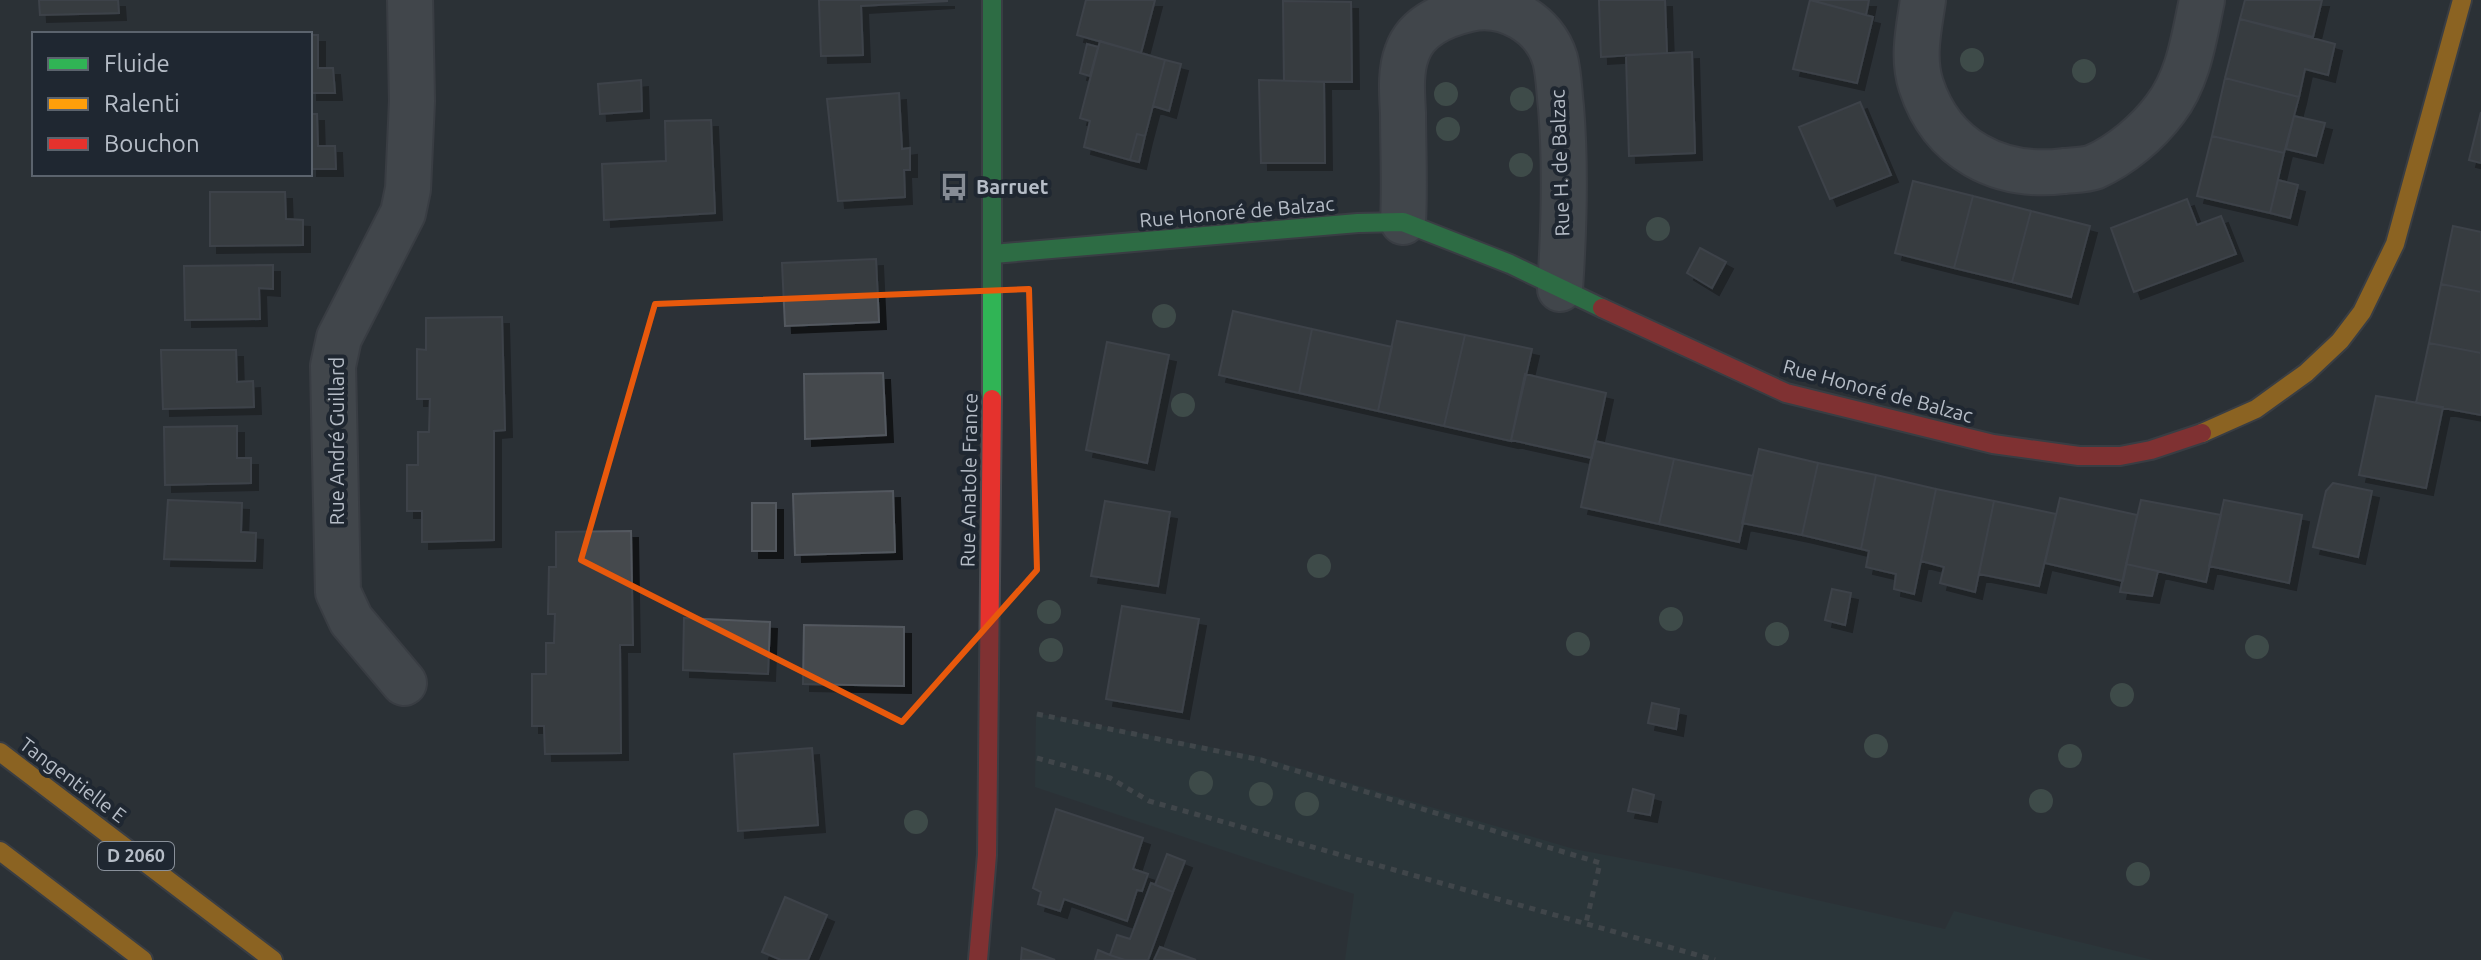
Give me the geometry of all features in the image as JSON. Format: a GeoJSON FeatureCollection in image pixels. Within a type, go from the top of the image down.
{"type":"FeatureCollection","features":[{"type":"Feature","properties":{"kind":"street","name":"Rue André Guillard"},"geometry":{"type":"LineString","coordinates":[[404,683],[351,620],[338,592],[333,366],[339,338],[403,213],[408,189],[412,101],[410,0]]}},
{"type":"Feature","properties":{"kind":"street","name":"Rue Anatole France"},"geometry":{"type":"LineString","coordinates":[[978,960],[987,855],[993,254],[992,0]]}},
{"type":"Feature","properties":{"kind":"street"},"geometry":{"type":"LineString","coordinates":[[1923,0],[1915,51],[1921,85],[1942,127],[1974,156],[2005,169],[2038,174],[2093,168],[2135,141],[2166,109],[2186,69],[2202,0]]}},
{"type":"Feature","properties":{"kind":"street","name":"Rue Honoré de Balzac"},"geometry":{"type":"LineString","coordinates":[[993,254],[1358,223],[1403,222],[1510,264],[1786,393],[1993,444],[2079,456],[2120,456],[2192,437],[2256,409],[2306,373],[2340,341],[2362,312],[2395,244],[2462,0]]}},
{"type":"Feature","properties":{"kind":"street","name":"Rue H. de Balzac"},"geometry":{"type":"LineString","coordinates":[[1403,222],[1402,80],[1407,52],[1422,30],[1445,15],[1476,8],[1506,10],[1535,26],[1554,58],[1563,130],[1565,218],[1560,289]]}},
{"type":"Feature","properties":{"kind":"street","name":"Tangentielle E"},"geometry":{"type":"LineString","coordinates":[[0,752],[273,960]]}},
{"type":"Feature","properties":{"kind":"street"},"geometry":{"type":"LineString","coordinates":[[0,851],[143,960]]}},
{"type":"Feature","properties":{"kind":"path"},"geometry":{"type":"LineString","coordinates":[[1026,712],[1261,760],[1600,863],[1586,923]]}},
{"type":"Feature","properties":{"kind":"path"},"geometry":{"type":"LineString","coordinates":[[988,756],[1042,758],[1110,778],[1149,801],[1715,960]]}},
{"type":"Feature","properties":{"kind":"highlighted area"},"geometry":{"type":"Polygon","coordinates":[[[1029,289],[1037,570],[902,722],[581,560],[655,304],[1029,289]]]}},
{"type":"Feature","properties":{"kind":"shaded area"},"geometry":{"type":"Polygon","coordinates":[[[1036,713],[1261,757],[1574,849],[1679,869],[1945,929],[1954,911],[2153,960],[1345,960],[1354,894],[1035,787],[1036,713]]]}},
{"type":"Feature","properties":{"kind":"building"},"geometry":{"type":"Polygon","coordinates":[[[39,0],[118,0],[119,13],[40,15],[39,0]]]}},
{"type":"Feature","properties":{"kind":"building"},"geometry":{"type":"Polygon","coordinates":[[[819,0],[947,1],[861,6],[863,55],[821,56],[819,0]]]}},
{"type":"Feature","properties":{"kind":"building"},"geometry":{"type":"Polygon","coordinates":[[[1086,0],[1155,0],[1141,53],[1077,35],[1086,0]]]}},
{"type":"Feature","properties":{"kind":"building"},"geometry":{"type":"Polygon","coordinates":[[[1599,0],[1665,0],[1667,53],[1601,57],[1599,0]]]}},
{"type":"Feature","properties":{"kind":"building"},"geometry":{"type":"Polygon","coordinates":[[[1810,0],[1873,17],[1857,83],[1793,69],[1810,0]]]}},
{"type":"Feature","properties":{"kind":"building"},"geometry":{"type":"Polygon","coordinates":[[[1811,0],[1869,0],[1866,15],[1811,0]]]}},
{"type":"Feature","properties":{"kind":"building"},"geometry":{"type":"Polygon","coordinates":[[[2245,0],[2322,0],[2313,37],[2240,19],[2245,0]]]}},
{"type":"Feature","properties":{"kind":"building"},"geometry":{"type":"Polygon","coordinates":[[[1283,1],[1351,2],[1352,82],[1284,81],[1283,1]]]}},
{"type":"Feature","properties":{"kind":"building"},"geometry":{"type":"Polygon","coordinates":[[[2240,19],[2335,44],[2328,75],[2305,69],[2299,97],[2225,78],[2240,19]]]}},
{"type":"Feature","properties":{"kind":"building"},"geometry":{"type":"Polygon","coordinates":[[[312,35],[318,35],[318,68],[333,68],[335,93],[312,93],[312,35]]]}},
{"type":"Feature","properties":{"kind":"building"},"geometry":{"type":"Polygon","coordinates":[[[1100,41],[1165,60],[1145,136],[1137,134],[1130,160],[1084,147],[1090,121],[1080,118],[1100,41]]]}},
{"type":"Feature","properties":{"kind":"building"},"geometry":{"type":"Polygon","coordinates":[[[1087,44],[1098,47],[1090,76],[1080,73],[1087,44]]]}},
{"type":"Feature","properties":{"kind":"building"},"geometry":{"type":"Polygon","coordinates":[[[1692,52],[1695,153],[1629,156],[1626,55],[1692,52]]]}},
{"type":"Feature","properties":{"kind":"building"},"geometry":{"type":"Polygon","coordinates":[[[1165,60],[1181,64],[1169,111],[1153,106],[1165,60]]]}},
{"type":"Feature","properties":{"kind":"building"},"geometry":{"type":"Polygon","coordinates":[[[2225,78],[2299,97],[2284,153],[2212,136],[2225,78]]]}},
{"type":"Feature","properties":{"kind":"building"},"geometry":{"type":"Polygon","coordinates":[[[641,80],[642,111],[600,114],[598,84],[641,80]]]}},
{"type":"Feature","properties":{"kind":"building"},"geometry":{"type":"Polygon","coordinates":[[[1259,80],[1324,82],[1325,163],[1261,163],[1259,80]]]}},
{"type":"Feature","properties":{"kind":"building"},"geometry":{"type":"Polygon","coordinates":[[[899,93],[902,149],[910,148],[910,170],[904,170],[905,197],[838,201],[827,99],[899,93]]]}},
{"type":"Feature","properties":{"kind":"building"},"geometry":{"type":"Polygon","coordinates":[[[1860,102],[1891,175],[1830,199],[1799,127],[1860,102]]]}},
{"type":"Feature","properties":{"kind":"building"},"geometry":{"type":"Polygon","coordinates":[[[2481,112],[2481,163],[2469,160],[2481,112]]]}},
{"type":"Feature","properties":{"kind":"building"},"geometry":{"type":"Polygon","coordinates":[[[312,114],[317,114],[318,146],[335,146],[336,169],[312,169],[312,114]]]}},
{"type":"Feature","properties":{"kind":"building"},"geometry":{"type":"Polygon","coordinates":[[[2294,116],[2325,123],[2316,156],[2286,149],[2294,116]]]}},
{"type":"Feature","properties":{"kind":"building"},"geometry":{"type":"Polygon","coordinates":[[[711,120],[715,213],[604,220],[602,164],[666,161],[665,121],[711,120]]]}},
{"type":"Feature","properties":{"kind":"building"},"geometry":{"type":"Polygon","coordinates":[[[1137,134],[1145,136],[1139,162],[1130,160],[1137,134]]]}},
{"type":"Feature","properties":{"kind":"building"},"geometry":{"type":"Polygon","coordinates":[[[2212,136],[2284,153],[2270,213],[2197,196],[2212,136]]]}},
{"type":"Feature","properties":{"kind":"building"},"geometry":{"type":"Polygon","coordinates":[[[2278,180],[2298,185],[2290,218],[2270,213],[2278,180]]]}},
{"type":"Feature","properties":{"kind":"building"},"geometry":{"type":"Polygon","coordinates":[[[1913,181],[1973,196],[1954,268],[1895,253],[1913,181]]]}},
{"type":"Feature","properties":{"kind":"building"},"geometry":{"type":"Polygon","coordinates":[[[210,192],[285,192],[286,219],[303,220],[303,245],[210,246],[210,192]]]}},
{"type":"Feature","properties":{"kind":"building"},"geometry":{"type":"Polygon","coordinates":[[[1973,196],[2031,211],[2012,282],[1954,268],[1973,196]]]}},
{"type":"Feature","properties":{"kind":"building"},"geometry":{"type":"Polygon","coordinates":[[[2187,199],[2197,225],[2221,216],[2236,254],[2134,292],[2111,228],[2187,199]]]}},
{"type":"Feature","properties":{"kind":"building"},"geometry":{"type":"Polygon","coordinates":[[[2031,211],[2090,226],[2071,297],[2012,282],[2031,211]]]}},
{"type":"Feature","properties":{"kind":"building"},"geometry":{"type":"Polygon","coordinates":[[[2453,226],[2481,232],[2481,292],[2441,284],[2453,226]]]}},
{"type":"Feature","properties":{"kind":"building"},"geometry":{"type":"Polygon","coordinates":[[[1700,248],[1726,262],[1712,288],[1687,273],[1700,248]]]}},
{"type":"Feature","properties":{"kind":"building"},"geometry":{"type":"Polygon","coordinates":[[[876,259],[879,322],[785,326],[782,263],[876,259]]]}},
{"type":"Feature","properties":{"kind":"building"},"geometry":{"type":"Polygon","coordinates":[[[273,265],[273,289],[259,288],[260,319],[185,320],[184,266],[273,265]]]}},
{"type":"Feature","properties":{"kind":"building"},"geometry":{"type":"Polygon","coordinates":[[[2441,284],[2481,292],[2481,353],[2429,343],[2441,284]]]}},
{"type":"Feature","properties":{"kind":"building"},"geometry":{"type":"Polygon","coordinates":[[[1233,311],[1312,329],[1299,393],[1219,375],[1233,311]]]}},
{"type":"Feature","properties":{"kind":"building"},"geometry":{"type":"Polygon","coordinates":[[[502,317],[505,430],[494,431],[494,540],[422,542],[422,511],[407,511],[407,465],[418,465],[418,432],[429,432],[430,399],[417,399],[417,349],[426,350],[426,318],[502,317]]]}},
{"type":"Feature","properties":{"kind":"building"},"geometry":{"type":"Polygon","coordinates":[[[1397,321],[1465,335],[1444,426],[1378,411],[1397,321]]]}},
{"type":"Feature","properties":{"kind":"building"},"geometry":{"type":"Polygon","coordinates":[[[1312,329],[1392,347],[1378,411],[1299,393],[1312,329]]]}},
{"type":"Feature","properties":{"kind":"building"},"geometry":{"type":"Polygon","coordinates":[[[1465,335],[1532,349],[1511,441],[1444,426],[1465,335]]]}},
{"type":"Feature","properties":{"kind":"building"},"geometry":{"type":"Polygon","coordinates":[[[1107,342],[1169,355],[1147,463],[1086,450],[1107,342]]]}},
{"type":"Feature","properties":{"kind":"building"},"geometry":{"type":"Polygon","coordinates":[[[2429,343],[2481,353],[2481,415],[2416,403],[2429,343]]]}},
{"type":"Feature","properties":{"kind":"building"},"geometry":{"type":"Polygon","coordinates":[[[161,350],[236,350],[237,382],[253,381],[254,407],[163,409],[161,350]]]}},
{"type":"Feature","properties":{"kind":"building"},"geometry":{"type":"Polygon","coordinates":[[[883,373],[886,435],[805,439],[804,374],[883,373]]]}},
{"type":"Feature","properties":{"kind":"building"},"geometry":{"type":"Polygon","coordinates":[[[1525,374],[1606,393],[1592,458],[1511,440],[1525,374]]]}},
{"type":"Feature","properties":{"kind":"building"},"geometry":{"type":"Polygon","coordinates":[[[2376,396],[2443,407],[2426,488],[2359,475],[2376,396]]]}},
{"type":"Feature","properties":{"kind":"building"},"geometry":{"type":"Polygon","coordinates":[[[237,426],[237,458],[251,458],[251,483],[165,485],[164,427],[237,426]]]}},
{"type":"Feature","properties":{"kind":"building"},"geometry":{"type":"Polygon","coordinates":[[[1595,441],[1674,459],[1659,524],[1581,507],[1595,441]]]}},
{"type":"Feature","properties":{"kind":"building"},"geometry":{"type":"Polygon","coordinates":[[[1759,449],[1818,463],[1802,535],[1742,523],[1759,449]]]}},
{"type":"Feature","properties":{"kind":"building"},"geometry":{"type":"Polygon","coordinates":[[[1674,459],[1753,476],[1739,542],[1659,524],[1674,459]]]}},
{"type":"Feature","properties":{"kind":"building"},"geometry":{"type":"Polygon","coordinates":[[[1818,463],[1876,475],[1861,549],[1802,535],[1818,463]]]}},
{"type":"Feature","properties":{"kind":"building"},"geometry":{"type":"Polygon","coordinates":[[[1876,475],[1936,489],[1914,594],[1894,589],[1896,574],[1866,567],[1869,551],[1861,549],[1876,475]]]}},
{"type":"Feature","properties":{"kind":"building"},"geometry":{"type":"Polygon","coordinates":[[[2333,483],[2372,491],[2358,557],[2313,547],[2326,491],[2333,483]]]}},
{"type":"Feature","properties":{"kind":"building"},"geometry":{"type":"Polygon","coordinates":[[[1936,489],[1994,501],[1975,592],[1940,583],[1944,567],[1921,561],[1936,489]]]}},
{"type":"Feature","properties":{"kind":"building"},"geometry":{"type":"Polygon","coordinates":[[[893,491],[895,552],[795,555],[793,494],[893,491]]]}},
{"type":"Feature","properties":{"kind":"building"},"geometry":{"type":"Polygon","coordinates":[[[2060,498],[2137,515],[2123,581],[2045,563],[2060,498]]]}},
{"type":"Feature","properties":{"kind":"building"},"geometry":{"type":"Polygon","coordinates":[[[168,500],[242,503],[241,532],[256,533],[255,561],[164,559],[168,500]]]}},
{"type":"Feature","properties":{"kind":"building"},"geometry":{"type":"Polygon","coordinates":[[[2141,500],[2221,515],[2206,582],[2126,564],[2141,500]]]}},
{"type":"Feature","properties":{"kind":"building"},"geometry":{"type":"Polygon","coordinates":[[[2224,500],[2302,515],[2289,583],[2209,566],[2224,500]]]}},
{"type":"Feature","properties":{"kind":"building"},"geometry":{"type":"Polygon","coordinates":[[[1105,501],[1170,512],[1158,586],[1091,576],[1105,501]]]}},
{"type":"Feature","properties":{"kind":"building"},"geometry":{"type":"Polygon","coordinates":[[[1994,501],[2056,514],[2039,586],[1979,574],[1994,501]]]}},
{"type":"Feature","properties":{"kind":"building"},"geometry":{"type":"Polygon","coordinates":[[[752,503],[776,503],[776,551],[752,551],[752,503]]]}},
{"type":"Feature","properties":{"kind":"building"},"geometry":{"type":"Polygon","coordinates":[[[631,531],[633,645],[620,645],[621,753],[545,754],[544,726],[532,726],[532,674],[546,674],[546,643],[554,643],[555,614],[548,614],[549,567],[556,567],[556,532],[631,531]]]}},
{"type":"Feature","properties":{"kind":"building"},"geometry":{"type":"Polygon","coordinates":[[[2126,564],[2158,571],[2152,596],[2120,592],[2126,564]]]}},
{"type":"Feature","properties":{"kind":"building"},"geometry":{"type":"Polygon","coordinates":[[[1832,589],[1851,593],[1845,625],[1825,620],[1832,589]]]}},
{"type":"Feature","properties":{"kind":"building"},"geometry":{"type":"Polygon","coordinates":[[[1122,606],[1199,619],[1182,712],[1106,699],[1122,606]]]}},
{"type":"Feature","properties":{"kind":"building"},"geometry":{"type":"Polygon","coordinates":[[[684,618],[770,622],[768,674],[683,670],[684,618]]]}},
{"type":"Feature","properties":{"kind":"building"},"geometry":{"type":"Polygon","coordinates":[[[804,625],[904,627],[904,686],[803,684],[804,625]]]}},
{"type":"Feature","properties":{"kind":"building"},"geometry":{"type":"Polygon","coordinates":[[[1652,703],[1679,709],[1676,729],[1648,723],[1652,703]]]}},
{"type":"Feature","properties":{"kind":"building"},"geometry":{"type":"Polygon","coordinates":[[[812,748],[818,825],[738,831],[734,754],[812,748]]]}},
{"type":"Feature","properties":{"kind":"building"},"geometry":{"type":"Polygon","coordinates":[[[1633,789],[1654,795],[1650,815],[1628,811],[1633,789]]]}},
{"type":"Feature","properties":{"kind":"building"},"geometry":{"type":"Polygon","coordinates":[[[1056,809],[1143,838],[1133,869],[1148,874],[1142,891],[1137,890],[1127,921],[1064,899],[1060,911],[1038,904],[1041,892],[1033,888],[1056,809]]]}},
{"type":"Feature","properties":{"kind":"building"},"geometry":{"type":"Polygon","coordinates":[[[1167,854],[1185,861],[1173,892],[1155,885],[1167,854]]]}},
{"type":"Feature","properties":{"kind":"building"},"geometry":{"type":"Polygon","coordinates":[[[1151,883],[1173,892],[1148,960],[1125,960],[1110,955],[1117,935],[1130,939],[1151,883]]]}},
{"type":"Feature","properties":{"kind":"building"},"geometry":{"type":"Polygon","coordinates":[[[785,897],[827,915],[808,960],[781,960],[762,952],[785,897]]]}},
{"type":"Feature","properties":{"kind":"building"},"geometry":{"type":"Polygon","coordinates":[[[1160,947],[1196,960],[1154,960],[1160,947]]]}},
{"type":"Feature","properties":{"kind":"building"},"geometry":{"type":"Polygon","coordinates":[[[1022,948],[1055,960],[1021,960],[1022,948]]]}},
{"type":"Feature","properties":{"kind":"building"},"geometry":{"type":"Polygon","coordinates":[[[1098,950],[1110,955],[1125,960],[1095,960],[1098,950]]]}},
{"type":"Feature","properties":{"kind":"traffic: fast"},"geometry":{"type":"LineString","coordinates":[[992,0],[992,399]]}},
{"type":"Feature","properties":{"kind":"traffic: fast"},"geometry":{"type":"LineString","coordinates":[[993,254],[1358,223],[1403,222],[1510,264],[1602,308]]}},
{"type":"Feature","properties":{"kind":"traffic: slow"},"geometry":{"type":"LineString","coordinates":[[2202,433],[2256,409],[2306,373],[2340,341],[2362,312],[2395,244],[2462,0]]}},
{"type":"Feature","properties":{"kind":"traffic: slow"},"geometry":{"type":"LineString","coordinates":[[0,752],[273,960]]}},
{"type":"Feature","properties":{"kind":"traffic: slow"},"geometry":{"type":"LineString","coordinates":[[0,851],[143,960]]}},
{"type":"Feature","properties":{"kind":"traffic: jam"},"geometry":{"type":"LineString","coordinates":[[1602,308],[1786,393],[1993,444],[2079,456],[2120,456],[2151,450],[2202,433]]}},
{"type":"Feature","properties":{"kind":"traffic: jam"},"geometry":{"type":"LineString","coordinates":[[978,960],[987,855],[992,399]]}},
{"type":"Feature","properties":{"kind":"place","name":"Barruet"},"geometry":{"type":"Point","coordinates":[954,187]}}]}
